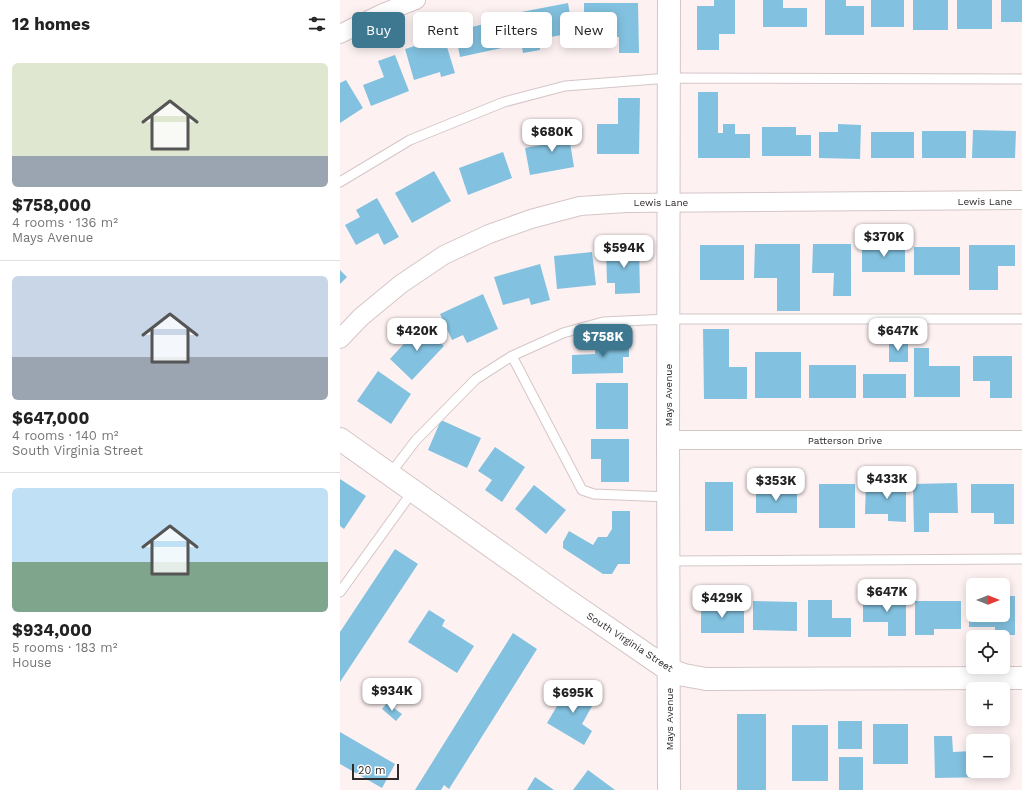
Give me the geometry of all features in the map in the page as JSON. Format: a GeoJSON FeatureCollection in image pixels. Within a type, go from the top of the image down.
{"type":"FeatureCollection","features":[{"type":"Feature","properties":{"kind":"street"},"geometry":{"type":"LineString","coordinates":[[340,34],[383,13],[416,0]]}},
{"type":"Feature","properties":{"kind":"street","name":"Mays Avenue"},"geometry":{"type":"LineString","coordinates":[[669,0],[669,790]]}},
{"type":"Feature","properties":{"kind":"street","name":"Lewis Lane"},"geometry":{"type":"LineString","coordinates":[[340,339],[361,316],[401,284],[444,255],[489,234],[531,219],[580,206],[626,202],[1022,200]]}},
{"type":"Feature","properties":{"kind":"street","name":"South Virginia Street"},"geometry":{"type":"LineString","coordinates":[[340,439],[561,596],[669,670],[684,676],[706,679],[1022,678]]}},
{"type":"Feature","properties":{"kind":"street","name":"Patterson Drive"},"geometry":{"type":"LineString","coordinates":[[668,440],[1022,440]]}},
{"type":"Feature","properties":{"kind":"lane"},"geometry":{"type":"LineString","coordinates":[[340,182],[410,140],[504,102],[565,86],[668,78],[1022,79]]}},
{"type":"Feature","properties":{"kind":"lane"},"geometry":{"type":"LineString","coordinates":[[390,474],[416,440],[476,379],[512,356],[563,333],[604,322],[668,319],[1022,319]]}},
{"type":"Feature","properties":{"kind":"lane"},"geometry":{"type":"LineString","coordinates":[[512,356],[582,490],[594,494],[668,497]]}},
{"type":"Feature","properties":{"kind":"lane"},"geometry":{"type":"LineString","coordinates":[[340,592],[413,491]]}},
{"type":"Feature","properties":{"kind":"lane"},"geometry":{"type":"LineString","coordinates":[[668,561],[1022,559]]}},
{"type":"Feature","properties":{"kind":"building"},"geometry":{"type":"Polygon","coordinates":[[[714,0],[735,0],[735,34],[719,34],[719,50],[697,50],[697,6],[714,6],[714,0]]]}},
{"type":"Feature","properties":{"kind":"building"},"geometry":{"type":"Polygon","coordinates":[[[763,0],[783,0],[783,8],[807,8],[807,27],[763,27],[763,0]]]}},
{"type":"Feature","properties":{"kind":"building"},"geometry":{"type":"Polygon","coordinates":[[[825,0],[846,0],[846,6],[864,6],[864,35],[825,35],[825,0]]]}},
{"type":"Feature","properties":{"kind":"building"},"geometry":{"type":"Polygon","coordinates":[[[871,0],[904,0],[904,27],[871,27],[871,0]]]}},
{"type":"Feature","properties":{"kind":"building"},"geometry":{"type":"Polygon","coordinates":[[[913,0],[948,0],[948,30],[913,30],[913,0]]]}},
{"type":"Feature","properties":{"kind":"building"},"geometry":{"type":"Polygon","coordinates":[[[957,0],[992,0],[992,29],[957,29],[957,0]]]}},
{"type":"Feature","properties":{"kind":"building"},"geometry":{"type":"Polygon","coordinates":[[[1001,0],[1022,0],[1022,22],[1001,22],[1001,0]]]}},
{"type":"Feature","properties":{"kind":"building"},"geometry":{"type":"Polygon","coordinates":[[[568,3],[570,12],[560,12],[560,35],[552,37],[552,12],[521,12],[568,3]]]}},
{"type":"Feature","properties":{"kind":"building"},"geometry":{"type":"Polygon","coordinates":[[[584,3],[638,3],[639,53],[619,53],[619,37],[617,37],[617,12],[584,12],[584,3]]]}},
{"type":"Feature","properties":{"kind":"building"},"geometry":{"type":"Polygon","coordinates":[[[481,25],[481,48],[502,48],[460,57],[458,48],[473,48],[473,27],[481,25]]]}},
{"type":"Feature","properties":{"kind":"building"},"geometry":{"type":"Polygon","coordinates":[[[413,47],[413,48],[447,48],[455,73],[441,77],[440,72],[414,80],[405,49],[413,47]]]}},
{"type":"Feature","properties":{"kind":"building"},"geometry":{"type":"Polygon","coordinates":[[[522,48],[540,48],[540,50],[523,53],[522,48]]]}},
{"type":"Feature","properties":{"kind":"building"},"geometry":{"type":"Polygon","coordinates":[[[395,55],[409,91],[371,106],[363,85],[384,77],[378,61],[395,55]]]}},
{"type":"Feature","properties":{"kind":"building"},"geometry":{"type":"Polygon","coordinates":[[[346,80],[363,108],[340,123],[340,83],[346,80]]]}},
{"type":"Feature","properties":{"kind":"building"},"geometry":{"type":"Polygon","coordinates":[[[698,92],[718,92],[718,133],[723,133],[723,124],[735,124],[735,134],[750,134],[750,158],[698,158],[698,92]]]}},
{"type":"Feature","properties":{"kind":"building"},"geometry":{"type":"Polygon","coordinates":[[[618,98],[640,98],[639,154],[597,154],[597,124],[618,124],[618,98]]]}},
{"type":"Feature","properties":{"kind":"building"},"geometry":{"type":"Polygon","coordinates":[[[567,124],[574,167],[530,175],[525,148],[553,143],[551,127],[567,124]]]}},
{"type":"Feature","properties":{"kind":"building"},"geometry":{"type":"Polygon","coordinates":[[[838,124],[861,125],[860,159],[819,158],[819,132],[838,132],[838,124]]]}},
{"type":"Feature","properties":{"kind":"building"},"geometry":{"type":"Polygon","coordinates":[[[762,127],[796,127],[796,135],[811,135],[811,156],[762,156],[762,127]]]}},
{"type":"Feature","properties":{"kind":"building"},"geometry":{"type":"Polygon","coordinates":[[[973,130],[1016,131],[1015,158],[972,158],[973,130]]]}},
{"type":"Feature","properties":{"kind":"building"},"geometry":{"type":"Polygon","coordinates":[[[922,131],[966,131],[966,158],[922,158],[922,131]]]}},
{"type":"Feature","properties":{"kind":"building"},"geometry":{"type":"Polygon","coordinates":[[[871,132],[914,132],[914,158],[871,158],[871,132]]]}},
{"type":"Feature","properties":{"kind":"building"},"geometry":{"type":"Polygon","coordinates":[[[503,152],[512,178],[468,195],[459,168],[503,152]]]}},
{"type":"Feature","properties":{"kind":"building"},"geometry":{"type":"Polygon","coordinates":[[[434,171],[451,201],[412,223],[395,193],[434,171]]]}},
{"type":"Feature","properties":{"kind":"building"},"geometry":{"type":"Polygon","coordinates":[[[377,198],[399,237],[384,245],[378,233],[356,245],[345,225],[360,217],[356,210],[377,198]]]}},
{"type":"Feature","properties":{"kind":"building"},"geometry":{"type":"Polygon","coordinates":[[[862,243],[905,243],[905,272],[862,272],[862,243]]]}},
{"type":"Feature","properties":{"kind":"building"},"geometry":{"type":"Polygon","coordinates":[[[755,244],[800,244],[800,311],[777,311],[777,278],[754,278],[755,244]]]}},
{"type":"Feature","properties":{"kind":"building"},"geometry":{"type":"Polygon","coordinates":[[[813,244],[851,244],[851,296],[833,296],[834,273],[812,273],[813,244]]]}},
{"type":"Feature","properties":{"kind":"building"},"geometry":{"type":"Polygon","coordinates":[[[700,245],[744,245],[744,280],[700,280],[700,245]]]}},
{"type":"Feature","properties":{"kind":"building"},"geometry":{"type":"Polygon","coordinates":[[[969,245],[1015,245],[1015,266],[998,266],[998,290],[969,290],[969,245]]]}},
{"type":"Feature","properties":{"kind":"building"},"geometry":{"type":"Polygon","coordinates":[[[639,247],[640,293],[615,294],[615,283],[607,283],[606,248],[639,247]]]}},
{"type":"Feature","properties":{"kind":"building"},"geometry":{"type":"Polygon","coordinates":[[[914,247],[960,247],[960,275],[914,275],[914,247]]]}},
{"type":"Feature","properties":{"kind":"building"},"geometry":{"type":"Polygon","coordinates":[[[592,252],[596,285],[557,289],[554,256],[592,252]]]}},
{"type":"Feature","properties":{"kind":"building"},"geometry":{"type":"Polygon","coordinates":[[[540,264],[550,300],[531,305],[529,298],[503,305],[494,277],[540,264]]]}},
{"type":"Feature","properties":{"kind":"building"},"geometry":{"type":"Polygon","coordinates":[[[340,270],[347,277],[340,284],[340,270]]]}},
{"type":"Feature","properties":{"kind":"building"},"geometry":{"type":"Polygon","coordinates":[[[483,294],[498,329],[467,343],[463,335],[452,340],[440,314],[483,294]]]}},
{"type":"Feature","properties":{"kind":"building"},"geometry":{"type":"Polygon","coordinates":[[[421,325],[444,346],[412,380],[390,359],[421,325]]]}},
{"type":"Feature","properties":{"kind":"building"},"geometry":{"type":"Polygon","coordinates":[[[703,329],[729,329],[729,367],[747,367],[747,399],[704,399],[703,329]]]}},
{"type":"Feature","properties":{"kind":"building"},"geometry":{"type":"Polygon","coordinates":[[[629,338],[629,357],[623,357],[623,373],[572,374],[572,355],[595,354],[595,339],[629,338]]]}},
{"type":"Feature","properties":{"kind":"building"},"geometry":{"type":"Polygon","coordinates":[[[889,342],[908,342],[908,362],[889,362],[889,342]]]}},
{"type":"Feature","properties":{"kind":"building"},"geometry":{"type":"Polygon","coordinates":[[[914,348],[929,348],[929,366],[960,366],[960,397],[914,397],[914,348]]]}},
{"type":"Feature","properties":{"kind":"building"},"geometry":{"type":"Polygon","coordinates":[[[755,352],[801,352],[801,398],[755,398],[755,352]]]}},
{"type":"Feature","properties":{"kind":"building"},"geometry":{"type":"Polygon","coordinates":[[[973,356],[1012,356],[1012,398],[990,398],[990,381],[973,381],[973,356]]]}},
{"type":"Feature","properties":{"kind":"building"},"geometry":{"type":"Polygon","coordinates":[[[809,365],[856,365],[856,398],[809,398],[809,365]]]}},
{"type":"Feature","properties":{"kind":"building"},"geometry":{"type":"Polygon","coordinates":[[[378,371],[411,394],[391,424],[357,401],[378,371]]]}},
{"type":"Feature","properties":{"kind":"building"},"geometry":{"type":"Polygon","coordinates":[[[863,374],[906,374],[906,398],[863,398],[863,374]]]}},
{"type":"Feature","properties":{"kind":"building"},"geometry":{"type":"Polygon","coordinates":[[[596,383],[628,383],[628,429],[596,429],[596,383]]]}},
{"type":"Feature","properties":{"kind":"building"},"geometry":{"type":"Polygon","coordinates":[[[441,420],[481,438],[467,468],[428,450],[441,420]]]}},
{"type":"Feature","properties":{"kind":"building"},"geometry":{"type":"Polygon","coordinates":[[[591,439],[629,439],[629,482],[601,482],[601,459],[591,459],[591,439]]]}},
{"type":"Feature","properties":{"kind":"building"},"geometry":{"type":"Polygon","coordinates":[[[495,447],[525,467],[502,502],[485,490],[492,480],[478,471],[495,447]]]}},
{"type":"Feature","properties":{"kind":"building"},"geometry":{"type":"Polygon","coordinates":[[[340,479],[366,496],[344,529],[340,526],[340,479]]]}},
{"type":"Feature","properties":{"kind":"building"},"geometry":{"type":"Polygon","coordinates":[[[705,482],[733,482],[733,531],[705,531],[705,482]]]}},
{"type":"Feature","properties":{"kind":"building"},"geometry":{"type":"Polygon","coordinates":[[[866,483],[906,483],[906,522],[888,521],[888,514],[865,514],[866,483]]]}},
{"type":"Feature","properties":{"kind":"building"},"geometry":{"type":"Polygon","coordinates":[[[957,483],[958,513],[929,513],[929,532],[914,532],[913,484],[957,483]]]}},
{"type":"Feature","properties":{"kind":"building"},"geometry":{"type":"Polygon","coordinates":[[[819,484],[855,484],[855,528],[819,528],[819,484]]]}},
{"type":"Feature","properties":{"kind":"building"},"geometry":{"type":"Polygon","coordinates":[[[971,484],[1014,484],[1014,524],[994,524],[994,513],[971,513],[971,484]]]}},
{"type":"Feature","properties":{"kind":"building"},"geometry":{"type":"Polygon","coordinates":[[[534,485],[566,510],[546,534],[515,509],[534,485]]]}},
{"type":"Feature","properties":{"kind":"building"},"geometry":{"type":"Polygon","coordinates":[[[756,492],[797,492],[797,513],[756,513],[756,492]]]}},
{"type":"Feature","properties":{"kind":"building"},"geometry":{"type":"Polygon","coordinates":[[[612,511],[630,511],[630,564],[618,564],[612,574],[603,574],[563,548],[563,542],[569,531],[593,545],[598,537],[607,537],[612,529],[612,511]]]}},
{"type":"Feature","properties":{"kind":"building"},"geometry":{"type":"Polygon","coordinates":[[[395,549],[418,564],[340,682],[340,632],[395,549]]]}},
{"type":"Feature","properties":{"kind":"building"},"geometry":{"type":"Polygon","coordinates":[[[1010,596],[1015,596],[1015,635],[1010,635],[1010,630],[995,630],[995,627],[969,627],[969,622],[1010,622],[1010,596]]]}},
{"type":"Feature","properties":{"kind":"building"},"geometry":{"type":"Polygon","coordinates":[[[863,597],[906,597],[906,636],[888,636],[888,622],[863,622],[863,597]]]}},
{"type":"Feature","properties":{"kind":"building"},"geometry":{"type":"Polygon","coordinates":[[[808,600],[832,600],[832,618],[851,618],[851,637],[808,637],[808,600]]]}},
{"type":"Feature","properties":{"kind":"building"},"geometry":{"type":"Polygon","coordinates":[[[753,601],[797,602],[797,631],[753,630],[753,601]]]}},
{"type":"Feature","properties":{"kind":"building"},"geometry":{"type":"Polygon","coordinates":[[[915,601],[961,601],[961,629],[934,629],[934,635],[915,635],[915,601]]]}},
{"type":"Feature","properties":{"kind":"building"},"geometry":{"type":"Polygon","coordinates":[[[701,605],[744,605],[744,633],[701,633],[701,605]]]}},
{"type":"Feature","properties":{"kind":"building"},"geometry":{"type":"Polygon","coordinates":[[[429,610],[445,620],[442,626],[474,646],[457,673],[408,642],[429,610]]]}},
{"type":"Feature","properties":{"kind":"building"},"geometry":{"type":"Polygon","coordinates":[[[513,633],[537,649],[449,789],[444,785],[441,790],[415,790],[513,633]]]}},
{"type":"Feature","properties":{"kind":"building"},"geometry":{"type":"Polygon","coordinates":[[[570,684],[596,699],[582,724],[592,731],[584,745],[547,723],[570,684]]]}},
{"type":"Feature","properties":{"kind":"building"},"geometry":{"type":"Polygon","coordinates":[[[387,703],[402,714],[396,721],[382,709],[387,703]]]}},
{"type":"Feature","properties":{"kind":"building"},"geometry":{"type":"Polygon","coordinates":[[[737,714],[766,714],[766,790],[737,790],[737,714]]]}},
{"type":"Feature","properties":{"kind":"building"},"geometry":{"type":"Polygon","coordinates":[[[838,721],[862,721],[862,749],[838,749],[838,721]]]}},
{"type":"Feature","properties":{"kind":"building"},"geometry":{"type":"Polygon","coordinates":[[[873,724],[908,724],[908,764],[873,764],[873,724]]]}},
{"type":"Feature","properties":{"kind":"building"},"geometry":{"type":"Polygon","coordinates":[[[792,725],[828,725],[828,781],[792,781],[792,725]]]}},
{"type":"Feature","properties":{"kind":"building"},"geometry":{"type":"Polygon","coordinates":[[[340,732],[395,764],[382,788],[340,764],[340,732]]]}},
{"type":"Feature","properties":{"kind":"building"},"geometry":{"type":"Polygon","coordinates":[[[934,736],[952,736],[953,752],[966,751],[966,777],[935,778],[934,736]]]}},
{"type":"Feature","properties":{"kind":"building"},"geometry":{"type":"Polygon","coordinates":[[[839,757],[863,757],[863,790],[839,790],[839,757]]]}},
{"type":"Feature","properties":{"kind":"building"},"geometry":{"type":"Polygon","coordinates":[[[588,770],[615,790],[573,790],[588,770]]]}},
{"type":"Feature","properties":{"kind":"building"},"geometry":{"type":"Polygon","coordinates":[[[535,777],[554,790],[527,790],[535,777]]]}}]}
